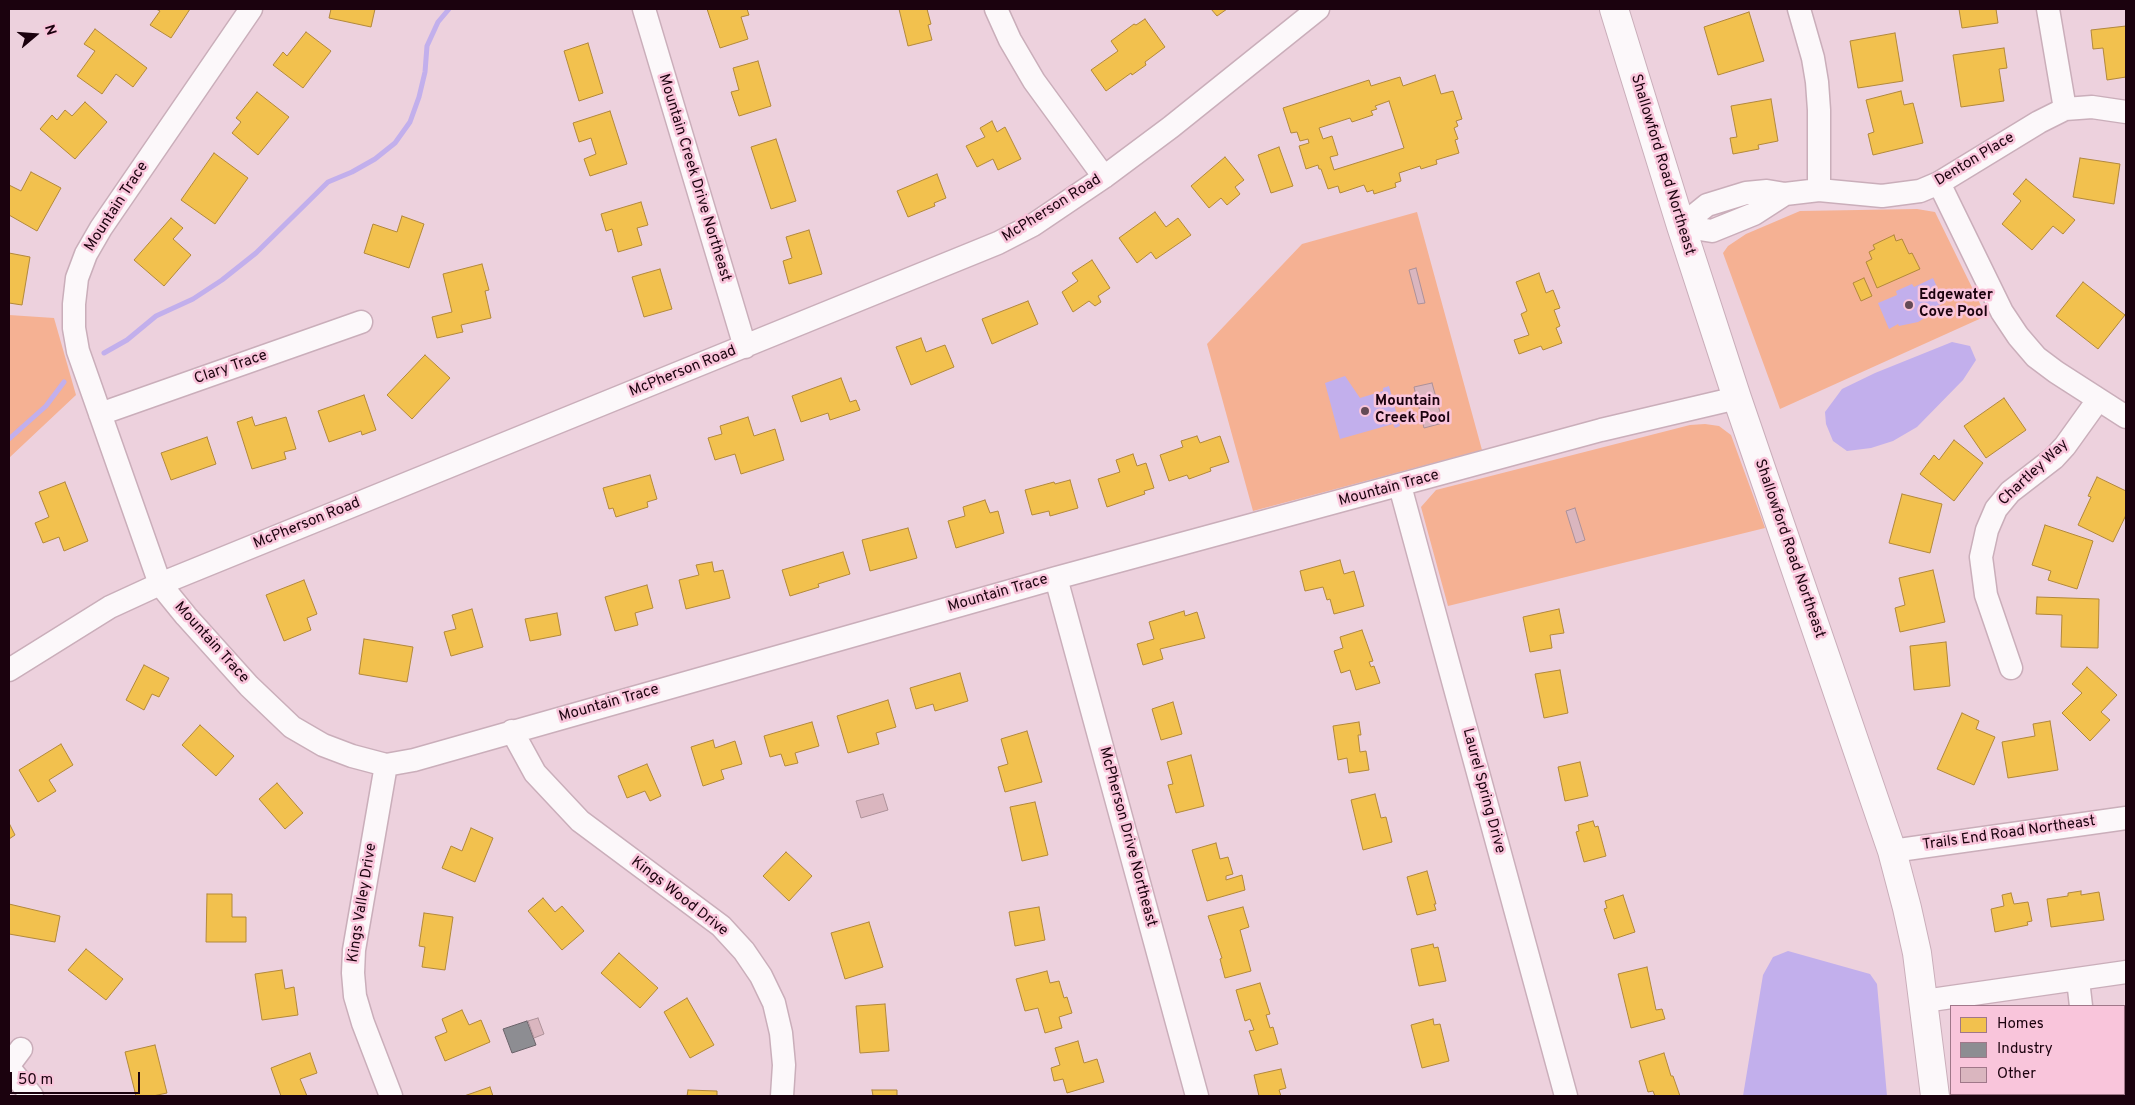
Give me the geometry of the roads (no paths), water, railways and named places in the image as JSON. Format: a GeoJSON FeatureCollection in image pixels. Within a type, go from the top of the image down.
{"type":"FeatureCollection","features":[{"type":"Feature","properties":{"kind":"main road","name":"Shallowford Road Northeast"},"geometry":{"type":"LineString","coordinates":[[1614,9],[1681,226],[1737,398],[1892,851],[1907,908],[1924,1001],[1935,1096]]}},
{"type":"Feature","properties":{"kind":"street","name":"Mountain Trace"},"geometry":{"type":"LineString","coordinates":[[251,9],[101,228],[86,254],[77,278],[74,304],[74,328],[78,351],[160,584],[249,686],[292,727],[323,745],[352,756],[386,765],[414,760],[1056,578],[1601,430],[1737,398]]}},
{"type":"Feature","properties":{"kind":"street","name":"Mountain Creek Drive Northeast"},"geometry":{"type":"LineString","coordinates":[[644,9],[745,347]]}},
{"type":"Feature","properties":{"kind":"street"},"geometry":{"type":"LineString","coordinates":[[996,9],[1010,40],[1034,81],[1104,176]]}},
{"type":"Feature","properties":{"kind":"street","name":"McPherson Road"},"geometry":{"type":"LineString","coordinates":[[9,670],[110,607],[160,584],[998,243],[1033,224],[1104,176],[1171,126],[1318,9]]}},
{"type":"Feature","properties":{"kind":"street"},"geometry":{"type":"LineString","coordinates":[[1799,9],[1813,58],[1817,82],[1819,190]]}},
{"type":"Feature","properties":{"kind":"street"},"geometry":{"type":"LineString","coordinates":[[2048,9],[2065,109]]}},
{"type":"Feature","properties":{"kind":"street","name":"Denton Place"},"geometry":{"type":"LineString","coordinates":[[1681,226],[1707,205],[1746,192],[1767,191],[1785,194],[1819,190],[1882,196],[1920,191],[1939,183],[2039,122],[2065,109],[2092,107],[2126,112]]}},
{"type":"Feature","properties":{"kind":"street"},"geometry":{"type":"LineString","coordinates":[[1939,183],[2002,312],[2018,336],[2036,357],[2126,417]]}},
{"type":"Feature","properties":{"kind":"street","name":"Clary Trace"},"geometry":{"type":"LineString","coordinates":[[100,414],[361,322]]}},
{"type":"Feature","properties":{"kind":"street","name":"Chartley Way"},"geometry":{"type":"LineString","coordinates":[[2011,668],[1986,595],[1981,557],[1987,530],[1996,509],[2010,492],[2060,452],[2098,400]]}},
{"type":"Feature","properties":{"kind":"street","name":"Laurel Spring Drive"},"geometry":{"type":"LineString","coordinates":[[1400,486],[1566,1096]]}},
{"type":"Feature","properties":{"kind":"street","name":"McPherson Drive Northeast"},"geometry":{"type":"LineString","coordinates":[[1056,578],[1197,1096]]}},
{"type":"Feature","properties":{"kind":"street","name":"Kings Wood Drive"},"geometry":{"type":"LineString","coordinates":[[512,731],[535,773],[580,821],[721,926],[744,951],[761,976],[774,1004],[781,1034],[784,1065],[782,1096]]}},
{"type":"Feature","properties":{"kind":"street","name":"Kings Valley Drive"},"geometry":{"type":"LineString","coordinates":[[386,765],[354,950],[353,973],[355,996],[363,1023],[391,1096]]}},
{"type":"Feature","properties":{"kind":"street","name":"Trails End Road Northeast"},"geometry":{"type":"LineString","coordinates":[[1892,851],[2126,818]]}},
{"type":"Feature","properties":{"kind":"street"},"geometry":{"type":"LineString","coordinates":[[1924,1001],[2126,972]]}},
{"type":"Feature","properties":{"kind":"street"},"geometry":{"type":"LineString","coordinates":[[2078,980],[2082,1005]]}},
{"type":"Feature","properties":{"kind":"street"},"geometry":{"type":"LineString","coordinates":[[13,1061],[32,1096]]}},
{"type":"Feature","properties":{"kind":"waterway"},"geometry":{"type":"LineString","coordinates":[[104,353],[127,340],[156,316],[193,299],[222,280],[256,253],[328,182],[352,172],[375,159],[395,143],[410,122],[419,97],[425,72],[427,46],[438,22],[449,9]]}},
{"type":"Feature","properties":{"kind":"waterway"},"geometry":{"type":"LineString","coordinates":[[9,439],[46,406],[64,382]]}},
{"type":"Feature","properties":{"kind":"place","name":"Edgewater Cove Pool"},"geometry":{"type":"Point","coordinates":[1909,305]}},
{"type":"Feature","properties":{"kind":"place","name":"Mountain Creek Pool"},"geometry":{"type":"Point","coordinates":[1365,411]}}]}
